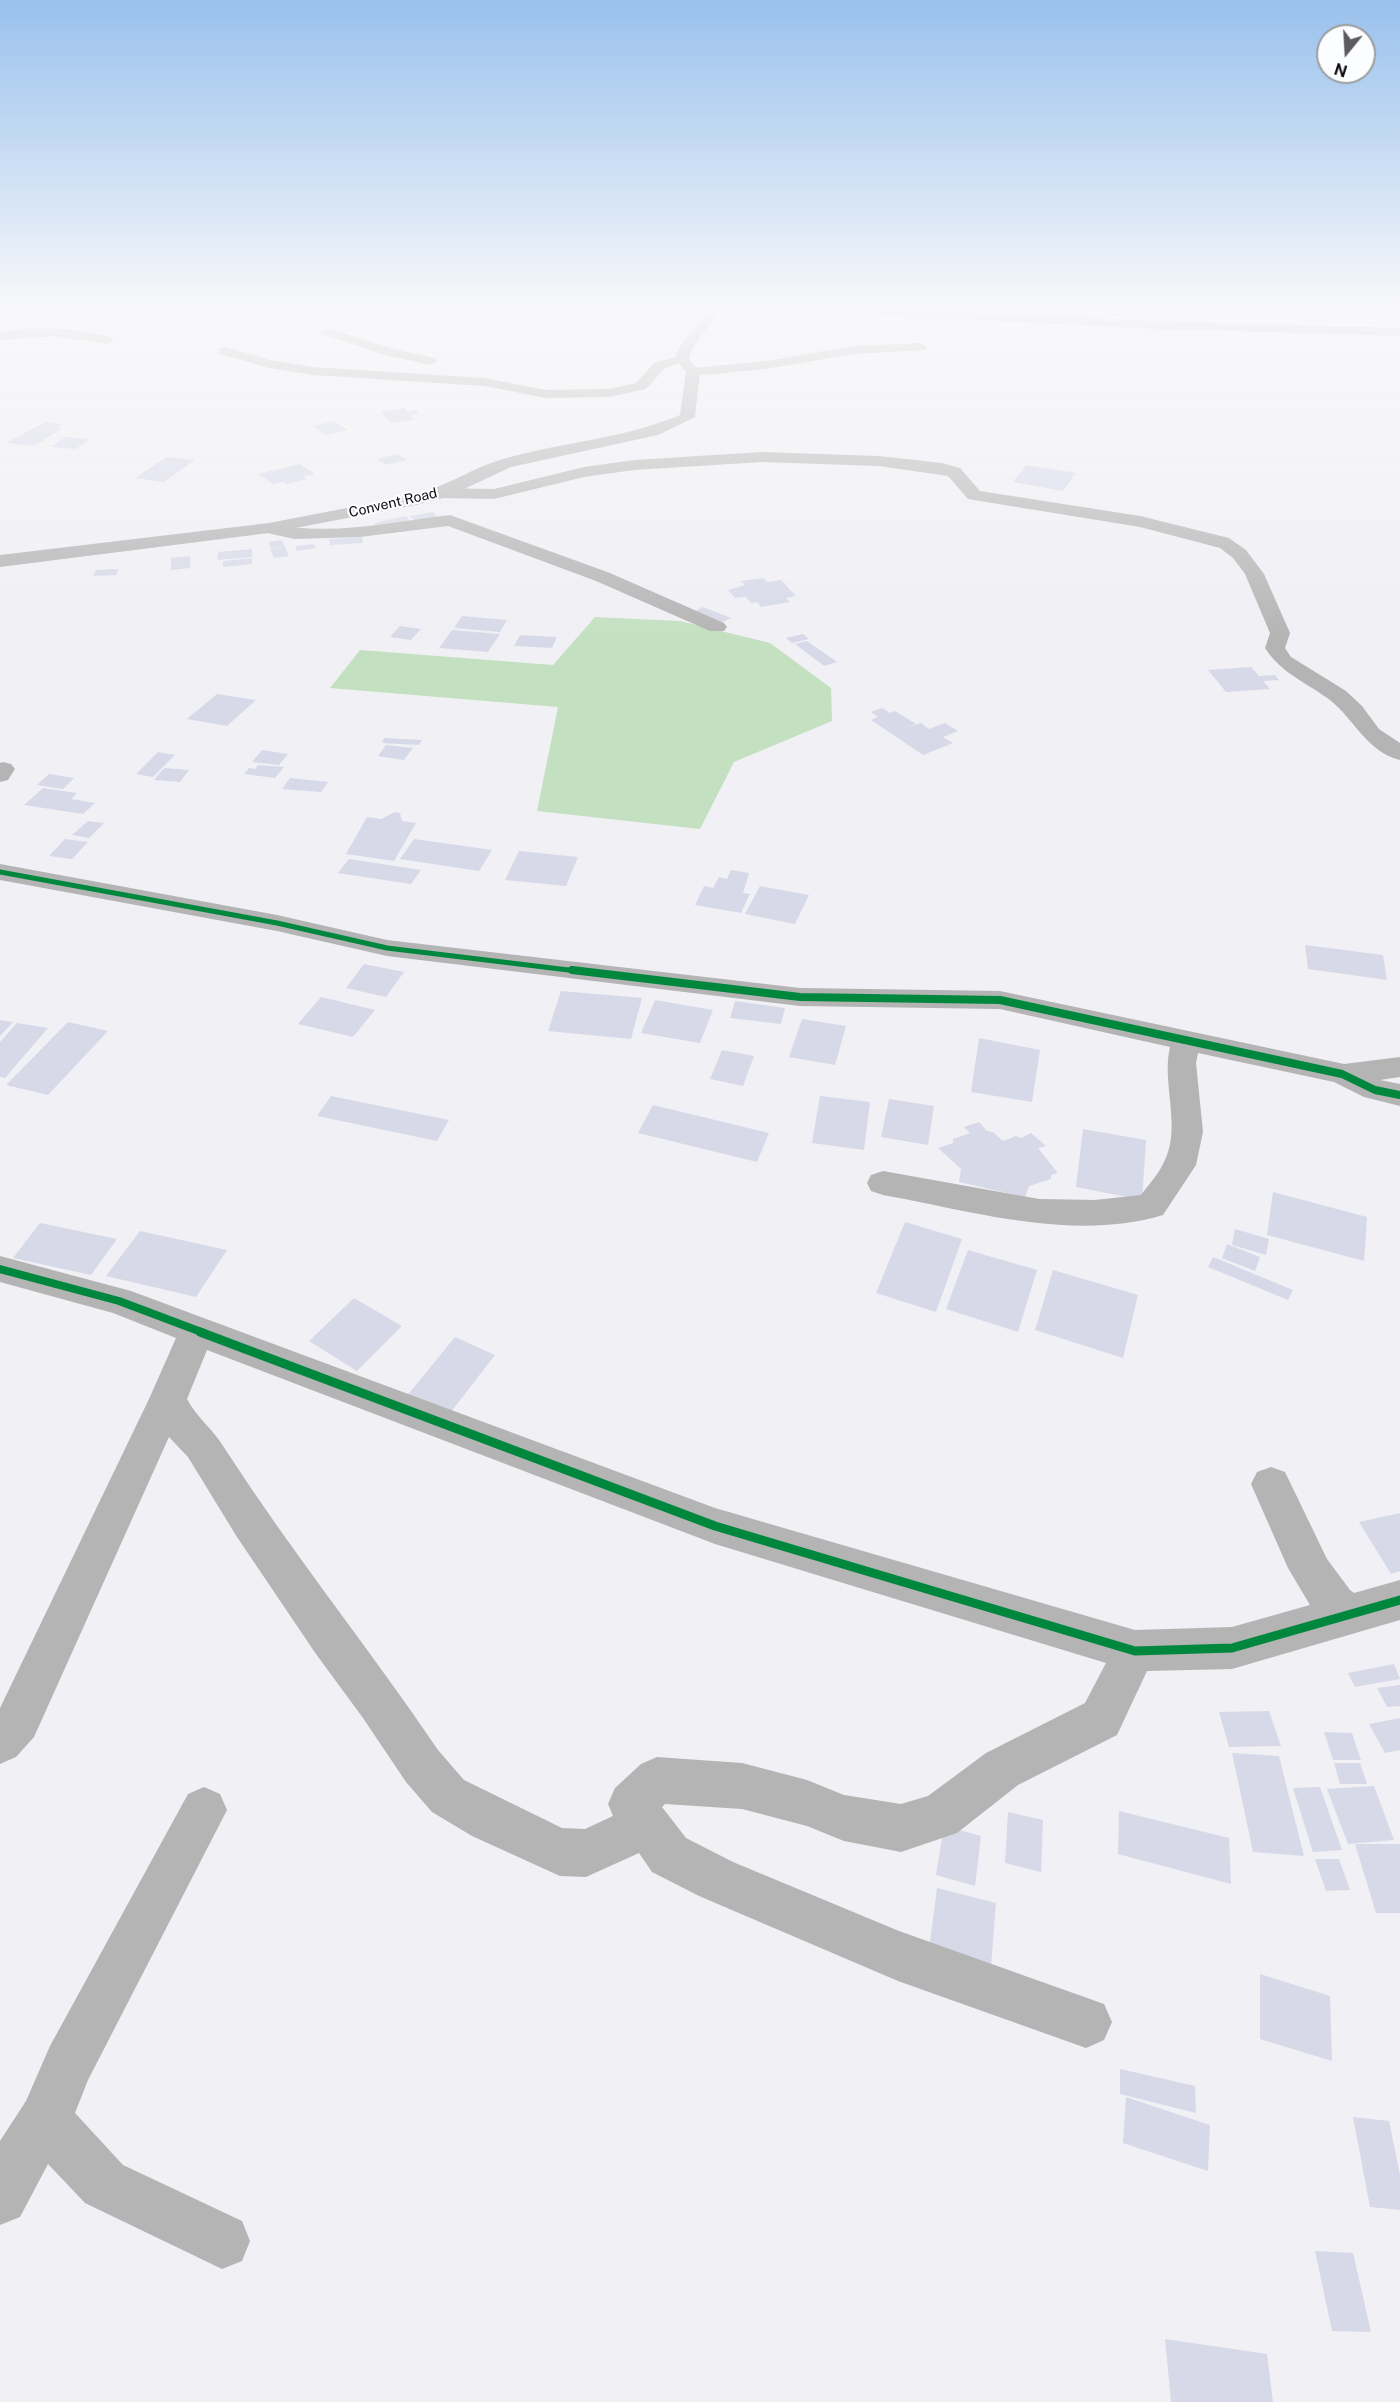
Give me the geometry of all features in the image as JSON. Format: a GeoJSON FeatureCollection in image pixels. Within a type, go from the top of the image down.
{"type":"FeatureCollection","features":[{"type":"Feature","properties":{"kind":"main road","name":"Convent Road"},"geometry":{"type":"LineString","coordinates":[[0,561],[269,528],[441,493],[506,463],[652,432],[687,417]]}},
{"type":"Feature","properties":{"kind":"street"},"geometry":{"type":"LineString","coordinates":[[441,493],[494,494],[584,472],[707,458],[762,457],[879,461],[925,465],[954,472],[974,495],[1138,521],[1177,530],[1229,546],[1241,558],[1259,584],[1280,633],[1275,648],[1284,661],[1338,696],[1354,711],[1371,734],[1400,753]]}},
{"type":"Feature","properties":{"kind":"street"},"geometry":{"type":"LineString","coordinates":[[269,528],[294,534],[360,532],[450,520],[584,570],[717,627]]}},
{"type":"Feature","properties":{"kind":"street"},"geometry":{"type":"LineString","coordinates":[[0,872],[277,922],[387,948],[800,997],[1000,1000],[1342,1074],[1375,1090],[1400,1095]]}},
{"type":"Feature","properties":{"kind":"street"},"geometry":{"type":"LineString","coordinates":[[883,1183],[1039,1211],[1095,1212],[1151,1206],[1180,1165],[1187,1132],[1181,1063],[1187,1039]]}},
{"type":"Feature","properties":{"kind":"street"},"geometry":{"type":"LineString","coordinates":[[1342,1074],[1400,1067]]}},
{"type":"Feature","properties":{"kind":"street"},"geometry":{"type":"LineString","coordinates":[[0,1269],[119,1301],[716,1526],[1135,1651],[1232,1648],[1400,1600]]}},
{"type":"Feature","properties":{"kind":"street"},"geometry":{"type":"LineString","coordinates":[[0,1741],[18,1721],[168,1399],[197,1331]]}},
{"type":"Feature","properties":{"kind":"street"},"geometry":{"type":"LineString","coordinates":[[168,1399],[180,1423],[202,1445],[250,1524],[331,1639],[379,1702],[422,1766],[448,1796],[509,1829],[560,1852],[586,1854],[647,1825]]}},
{"type":"Feature","properties":{"kind":"street"},"geometry":{"type":"LineString","coordinates":[[1271,1484],[1293,1536],[1312,1570],[1336,1606],[1349,1615]]}},
{"type":"Feature","properties":{"kind":"street"},"geometry":{"type":"LineString","coordinates":[[1086,2022],[898,1956],[716,1879],[669,1855],[631,1804],[657,1780],[742,1786],[807,1803],[844,1818],[901,1828],[940,1816],[1002,1769],[1101,1719],[1135,1651]]}},
{"type":"Feature","properties":{"kind":"street"},"geometry":{"type":"LineString","coordinates":[[0,2197],[13,2170],[45,2120],[68,2064],[204,1810]]}},
{"type":"Feature","properties":{"kind":"street"},"geometry":{"type":"LineString","coordinates":[[45,2120],[104,2184],[222,2241]]}},
{"type":"Feature","properties":{"kind":"green space"},"geometry":{"type":"Polygon","coordinates":[[[595,617],[680,621],[770,643],[831,688],[832,721],[734,762],[700,829],[537,811],[558,707],[330,688],[360,650],[553,665],[595,617]]]}},
{"type":"Feature","properties":{"kind":"building"},"geometry":{"type":"Polygon","coordinates":[[[386,417],[412,417],[415,420],[391,423],[386,417]]]}},
{"type":"Feature","properties":{"kind":"building"},"geometry":{"type":"Polygon","coordinates":[[[334,421],[348,430],[325,435],[312,426],[334,421]]]}},
{"type":"Feature","properties":{"kind":"building"},"geometry":{"type":"Polygon","coordinates":[[[45,422],[63,424],[57,428],[63,428],[34,446],[6,443],[45,422]]]}},
{"type":"Feature","properties":{"kind":"building"},"geometry":{"type":"Polygon","coordinates":[[[65,437],[90,439],[76,449],[51,447],[65,437]]]}},
{"type":"Feature","properties":{"kind":"building"},"geometry":{"type":"Polygon","coordinates":[[[398,454],[407,460],[386,465],[377,459],[398,454]]]}},
{"type":"Feature","properties":{"kind":"building"},"geometry":{"type":"Polygon","coordinates":[[[167,457],[195,460],[164,482],[135,478],[167,457]]]}},
{"type":"Feature","properties":{"kind":"building"},"geometry":{"type":"Polygon","coordinates":[[[300,464],[315,474],[303,477],[307,479],[287,484],[283,482],[273,484],[258,474],[300,464]]]}},
{"type":"Feature","properties":{"kind":"building"},"geometry":{"type":"Polygon","coordinates":[[[1026,465],[1076,473],[1063,491],[1013,482],[1026,465]]]}},
{"type":"Feature","properties":{"kind":"building"},"geometry":{"type":"Polygon","coordinates":[[[433,512],[440,520],[417,524],[410,516],[433,512]]]}},
{"type":"Feature","properties":{"kind":"building"},"geometry":{"type":"Polygon","coordinates":[[[406,516],[411,523],[377,527],[374,523],[406,516]]]}},
{"type":"Feature","properties":{"kind":"building"},"geometry":{"type":"Polygon","coordinates":[[[362,537],[363,543],[330,545],[329,539],[362,537]]]}},
{"type":"Feature","properties":{"kind":"building"},"geometry":{"type":"Polygon","coordinates":[[[282,540],[289,556],[274,558],[270,550],[282,547],[271,549],[269,542],[282,540]]]}},
{"type":"Feature","properties":{"kind":"building"},"geometry":{"type":"Polygon","coordinates":[[[314,544],[316,548],[297,551],[295,546],[314,544]]]}},
{"type":"Feature","properties":{"kind":"building"},"geometry":{"type":"Polygon","coordinates":[[[252,549],[252,557],[217,560],[218,552],[252,549]]]}},
{"type":"Feature","properties":{"kind":"building"},"geometry":{"type":"Polygon","coordinates":[[[190,556],[190,568],[171,570],[171,558],[190,556]]]}},
{"type":"Feature","properties":{"kind":"building"},"geometry":{"type":"Polygon","coordinates":[[[252,558],[252,564],[223,567],[223,561],[252,558]]]}},
{"type":"Feature","properties":{"kind":"building"},"geometry":{"type":"Polygon","coordinates":[[[119,569],[116,575],[93,576],[96,570],[119,569]]]}},
{"type":"Feature","properties":{"kind":"building"},"geometry":{"type":"Polygon","coordinates":[[[763,578],[767,582],[781,580],[796,596],[786,598],[790,602],[761,607],[757,602],[751,603],[746,597],[735,598],[728,590],[745,585],[741,581],[763,578]]]}},
{"type":"Feature","properties":{"kind":"building"},"geometry":{"type":"Polygon","coordinates":[[[703,607],[731,618],[718,625],[690,614],[703,607]]]}},
{"type":"Feature","properties":{"kind":"building"},"geometry":{"type":"Polygon","coordinates":[[[462,616],[507,620],[500,632],[454,628],[462,616]]]}},
{"type":"Feature","properties":{"kind":"building"},"geometry":{"type":"Polygon","coordinates":[[[400,626],[421,629],[411,640],[390,637],[400,626]]]}},
{"type":"Feature","properties":{"kind":"building"},"geometry":{"type":"Polygon","coordinates":[[[452,630],[500,634],[488,652],[439,648],[452,630]]]}},
{"type":"Feature","properties":{"kind":"building"},"geometry":{"type":"Polygon","coordinates":[[[803,634],[809,639],[792,643],[786,638],[803,634]]]}},
{"type":"Feature","properties":{"kind":"building"},"geometry":{"type":"Polygon","coordinates":[[[520,635],[557,637],[552,648],[514,646],[520,635]]]}},
{"type":"Feature","properties":{"kind":"building"},"geometry":{"type":"Polygon","coordinates":[[[807,641],[837,662],[824,666],[795,644],[807,641]]]}},
{"type":"Feature","properties":{"kind":"building"},"geometry":{"type":"Polygon","coordinates":[[[1251,667],[1259,676],[1275,675],[1279,680],[1263,681],[1270,689],[1226,692],[1208,670],[1251,667]]]}},
{"type":"Feature","properties":{"kind":"building"},"geometry":{"type":"Polygon","coordinates":[[[217,694],[256,700],[227,726],[187,719],[217,694]]]}},
{"type":"Feature","properties":{"kind":"building"},"geometry":{"type":"Polygon","coordinates":[[[882,708],[890,713],[895,711],[916,724],[907,728],[921,723],[929,729],[945,723],[958,731],[943,737],[953,743],[923,755],[871,720],[878,717],[871,712],[882,708]]]}},
{"type":"Feature","properties":{"kind":"building"},"geometry":{"type":"Polygon","coordinates":[[[384,738],[422,740],[419,745],[382,743],[384,738]]]}},
{"type":"Feature","properties":{"kind":"building"},"geometry":{"type":"Polygon","coordinates":[[[386,745],[413,748],[404,760],[378,756],[386,745]]]}},
{"type":"Feature","properties":{"kind":"building"},"geometry":{"type":"Polygon","coordinates":[[[262,750],[288,754],[279,765],[252,762],[262,750]]]}},
{"type":"Feature","properties":{"kind":"building"},"geometry":{"type":"Polygon","coordinates":[[[158,752],[175,755],[153,777],[136,774],[158,752]]]}},
{"type":"Feature","properties":{"kind":"building"},"geometry":{"type":"Polygon","coordinates":[[[258,765],[284,767],[275,778],[244,774],[249,768],[255,769],[258,765]]]}},
{"type":"Feature","properties":{"kind":"building"},"geometry":{"type":"Polygon","coordinates":[[[164,768],[189,770],[180,782],[154,780],[164,768]]]}},
{"type":"Feature","properties":{"kind":"building"},"geometry":{"type":"Polygon","coordinates":[[[49,774],[74,778],[63,789],[37,785],[49,774]]]}},
{"type":"Feature","properties":{"kind":"building"},"geometry":{"type":"Polygon","coordinates":[[[290,778],[328,782],[321,792],[282,789],[290,778]]]}},
{"type":"Feature","properties":{"kind":"building"},"geometry":{"type":"Polygon","coordinates":[[[43,788],[77,793],[71,799],[95,803],[83,814],[24,805],[43,788]]]}},
{"type":"Feature","properties":{"kind":"building"},"geometry":{"type":"Polygon","coordinates":[[[395,812],[400,813],[402,821],[416,823],[394,861],[346,854],[367,817],[381,819],[395,812]]]}},
{"type":"Feature","properties":{"kind":"building"},"geometry":{"type":"Polygon","coordinates":[[[88,821],[104,823],[89,838],[72,835],[88,821]]]}},
{"type":"Feature","properties":{"kind":"building"},"geometry":{"type":"Polygon","coordinates":[[[65,839],[88,842],[72,859],[49,856],[65,839]]]}},
{"type":"Feature","properties":{"kind":"building"},"geometry":{"type":"Polygon","coordinates":[[[414,839],[492,850],[479,871],[400,859],[414,839]]]}},
{"type":"Feature","properties":{"kind":"building"},"geometry":{"type":"Polygon","coordinates":[[[519,851],[578,857],[566,886],[505,880],[519,851]]]}},
{"type":"Feature","properties":{"kind":"building"},"geometry":{"type":"Polygon","coordinates":[[[349,859],[421,870],[411,884],[338,873],[349,859]]]}},
{"type":"Feature","properties":{"kind":"building"},"geometry":{"type":"Polygon","coordinates":[[[731,870],[749,873],[743,893],[750,894],[741,913],[695,905],[704,886],[713,888],[719,877],[727,879],[731,870]]]}},
{"type":"Feature","properties":{"kind":"building"},"geometry":{"type":"Polygon","coordinates":[[[760,886],[809,895],[795,924],[745,914],[760,886]]]}},
{"type":"Feature","properties":{"kind":"building"},"geometry":{"type":"Polygon","coordinates":[[[1305,945],[1383,955],[1387,980],[1308,969],[1305,945]]]}},
{"type":"Feature","properties":{"kind":"building"},"geometry":{"type":"Polygon","coordinates":[[[364,964],[404,972],[386,997],[346,988],[364,964]]]}},
{"type":"Feature","properties":{"kind":"building"},"geometry":{"type":"Polygon","coordinates":[[[561,991],[642,998],[631,1039],[548,1031],[561,991]]]}},
{"type":"Feature","properties":{"kind":"building"},"geometry":{"type":"Polygon","coordinates":[[[321,997],[375,1010],[353,1037],[298,1024],[321,997]]]}},
{"type":"Feature","properties":{"kind":"building"},"geometry":{"type":"Polygon","coordinates":[[[655,1000],[713,1010],[700,1043],[641,1033],[655,1000]]]}},
{"type":"Feature","properties":{"kind":"building"},"geometry":{"type":"Polygon","coordinates":[[[735,1001],[785,1008],[781,1024],[730,1018],[735,1001]]]}},
{"type":"Feature","properties":{"kind":"building"},"geometry":{"type":"Polygon","coordinates":[[[802,1019],[846,1026],[835,1065],[789,1057],[802,1019]]]}},
{"type":"Feature","properties":{"kind":"building"},"geometry":{"type":"Polygon","coordinates":[[[0,1020],[13,1022],[0,1036],[0,1020]]]}},
{"type":"Feature","properties":{"kind":"building"},"geometry":{"type":"Polygon","coordinates":[[[68,1022],[108,1031],[48,1095],[6,1085],[68,1022]]]}},
{"type":"Feature","properties":{"kind":"building"},"geometry":{"type":"Polygon","coordinates":[[[17,1023],[48,1028],[5,1078],[0,1077],[0,1042],[17,1023]]]}},
{"type":"Feature","properties":{"kind":"building"},"geometry":{"type":"Polygon","coordinates":[[[979,1038],[1040,1050],[1032,1102],[971,1092],[979,1038]]]}},
{"type":"Feature","properties":{"kind":"building"},"geometry":{"type":"Polygon","coordinates":[[[722,1050],[754,1056],[743,1086],[710,1079],[722,1050]]]}},
{"type":"Feature","properties":{"kind":"building"},"geometry":{"type":"Polygon","coordinates":[[[331,1096],[449,1120],[437,1141],[317,1116],[331,1096]]]}},
{"type":"Feature","properties":{"kind":"building"},"geometry":{"type":"Polygon","coordinates":[[[820,1096],[870,1102],[864,1150],[812,1143],[820,1096]]]}},
{"type":"Feature","properties":{"kind":"building"},"geometry":{"type":"Polygon","coordinates":[[[889,1099],[934,1106],[928,1145],[881,1137],[889,1099]]]}},
{"type":"Feature","properties":{"kind":"building"},"geometry":{"type":"Polygon","coordinates":[[[653,1105],[769,1133],[757,1162],[638,1133],[653,1105]]]}},
{"type":"Feature","properties":{"kind":"building"},"geometry":{"type":"Polygon","coordinates":[[[979,1122],[987,1131],[993,1132],[1003,1141],[1016,1136],[1021,1138],[1031,1133],[1046,1146],[1038,1148],[1058,1173],[1051,1175],[1051,1179],[1029,1186],[1025,1197],[959,1182],[961,1169],[938,1148],[953,1143],[953,1139],[970,1133],[964,1127],[979,1122]]]}},
{"type":"Feature","properties":{"kind":"building"},"geometry":{"type":"Polygon","coordinates":[[[1083,1129],[1146,1140],[1142,1200],[1076,1187],[1083,1129]]]}},
{"type":"Feature","properties":{"kind":"building"},"geometry":{"type":"Polygon","coordinates":[[[1273,1192],[1367,1217],[1364,1261],[1267,1235],[1273,1192]]]}},
{"type":"Feature","properties":{"kind":"building"},"geometry":{"type":"Polygon","coordinates":[[[905,1222],[962,1239],[936,1312],[876,1293],[905,1222]]]}},
{"type":"Feature","properties":{"kind":"building"},"geometry":{"type":"Polygon","coordinates":[[[40,1223],[117,1239],[91,1275],[13,1258],[40,1223]]]}},
{"type":"Feature","properties":{"kind":"building"},"geometry":{"type":"Polygon","coordinates":[[[1235,1229],[1269,1239],[1266,1255],[1232,1245],[1235,1229]]]}},
{"type":"Feature","properties":{"kind":"building"},"geometry":{"type":"Polygon","coordinates":[[[140,1231],[227,1250],[196,1297],[106,1276],[140,1231]]]}},
{"type":"Feature","properties":{"kind":"building"},"geometry":{"type":"Polygon","coordinates":[[[1227,1244],[1260,1257],[1255,1271],[1222,1258],[1227,1244]]]}},
{"type":"Feature","properties":{"kind":"building"},"geometry":{"type":"Polygon","coordinates":[[[968,1250],[1037,1270],[1018,1332],[946,1309],[968,1250]]]}},
{"type":"Feature","properties":{"kind":"building"},"geometry":{"type":"Polygon","coordinates":[[[1213,1257],[1293,1290],[1288,1300],[1208,1267],[1213,1257]]]}},
{"type":"Feature","properties":{"kind":"building"},"geometry":{"type":"Polygon","coordinates":[[[1053,1270],[1138,1295],[1123,1358],[1035,1330],[1053,1270]]]}},
{"type":"Feature","properties":{"kind":"building"},"geometry":{"type":"Polygon","coordinates":[[[354,1298],[402,1326],[357,1371],[309,1341],[354,1298]]]}},
{"type":"Feature","properties":{"kind":"building"},"geometry":{"type":"Polygon","coordinates":[[[455,1337],[495,1355],[447,1417],[406,1397],[455,1337]]]}},
{"type":"Feature","properties":{"kind":"building"},"geometry":{"type":"Polygon","coordinates":[[[1400,1513],[1400,1571],[1391,1574],[1359,1522],[1400,1513]]]}},
{"type":"Feature","properties":{"kind":"building"},"geometry":{"type":"Polygon","coordinates":[[[1394,1664],[1400,1679],[1355,1687],[1348,1673],[1394,1664]]]}},
{"type":"Feature","properties":{"kind":"building"},"geometry":{"type":"Polygon","coordinates":[[[1400,1685],[1400,1706],[1387,1707],[1377,1688],[1400,1685]]]}},
{"type":"Feature","properties":{"kind":"building"},"geometry":{"type":"Polygon","coordinates":[[[1269,1711],[1281,1746],[1229,1747],[1219,1712],[1269,1711]]]}},
{"type":"Feature","properties":{"kind":"building"},"geometry":{"type":"Polygon","coordinates":[[[1400,1718],[1400,1750],[1385,1753],[1369,1724],[1400,1718]]]}},
{"type":"Feature","properties":{"kind":"building"},"geometry":{"type":"Polygon","coordinates":[[[1324,1732],[1352,1733],[1361,1760],[1333,1760],[1324,1732]]]}},
{"type":"Feature","properties":{"kind":"building"},"geometry":{"type":"Polygon","coordinates":[[[1232,1753],[1279,1756],[1304,1856],[1253,1852],[1232,1753]]]}},
{"type":"Feature","properties":{"kind":"building"},"geometry":{"type":"Polygon","coordinates":[[[1334,1763],[1360,1763],[1367,1784],[1340,1784],[1334,1763]]]}},
{"type":"Feature","properties":{"kind":"building"},"geometry":{"type":"Polygon","coordinates":[[[1374,1786],[1394,1840],[1348,1844],[1327,1789],[1374,1786]]]}},
{"type":"Feature","properties":{"kind":"building"},"geometry":{"type":"Polygon","coordinates":[[[1320,1787],[1342,1850],[1313,1852],[1293,1788],[1320,1787]]]}},
{"type":"Feature","properties":{"kind":"building"},"geometry":{"type":"Polygon","coordinates":[[[1119,1811],[1229,1838],[1231,1884],[1118,1854],[1119,1811]]]}},
{"type":"Feature","properties":{"kind":"building"},"geometry":{"type":"Polygon","coordinates":[[[1008,1812],[1043,1820],[1041,1872],[1005,1863],[1008,1812]]]}},
{"type":"Feature","properties":{"kind":"building"},"geometry":{"type":"Polygon","coordinates":[[[944,1826],[981,1836],[975,1886],[936,1875],[944,1826]]]}},
{"type":"Feature","properties":{"kind":"building"},"geometry":{"type":"Polygon","coordinates":[[[1355,1844],[1400,1844],[1400,1913],[1376,1913],[1355,1844]]]}},
{"type":"Feature","properties":{"kind":"building"},"geometry":{"type":"Polygon","coordinates":[[[1315,1859],[1339,1859],[1350,1890],[1326,1891],[1315,1859]]]}},
{"type":"Feature","properties":{"kind":"building"},"geometry":{"type":"Polygon","coordinates":[[[937,1888],[996,1903],[991,1966],[929,1950],[937,1888]]]}},
{"type":"Feature","properties":{"kind":"building"},"geometry":{"type":"Polygon","coordinates":[[[1260,1974],[1330,1996],[1332,2061],[1260,2039],[1260,1974]]]}},
{"type":"Feature","properties":{"kind":"building"},"geometry":{"type":"Polygon","coordinates":[[[1120,2069],[1195,2086],[1196,2113],[1120,2094],[1120,2069]]]}},
{"type":"Feature","properties":{"kind":"building"},"geometry":{"type":"Polygon","coordinates":[[[1126,2097],[1210,2125],[1208,2171],[1123,2143],[1126,2097]]]}},
{"type":"Feature","properties":{"kind":"building"},"geometry":{"type":"Polygon","coordinates":[[[1353,2117],[1389,2121],[1400,2175],[1400,2210],[1370,2207],[1353,2117]]]}},
{"type":"Feature","properties":{"kind":"building"},"geometry":{"type":"Polygon","coordinates":[[[1315,2251],[1353,2253],[1371,2332],[1332,2331],[1315,2251]]]}},
{"type":"Feature","properties":{"kind":"building"},"geometry":{"type":"Polygon","coordinates":[[[1165,2339],[1267,2354],[1273,2402],[1171,2402],[1165,2339]]]}},
{"type":"Feature","properties":{"kind":"cycle path"},"geometry":{"type":"LineString","coordinates":[[0,872],[277,923],[387,948],[800,997],[1000,1000],[1342,1074],[1375,1090],[1400,1095]]}},
{"type":"Feature","properties":{"kind":"cycle path"},"geometry":{"type":"LineString","coordinates":[[0,1269],[119,1301],[715,1526],[1135,1651],[1232,1648],[1400,1600]]}}]}
